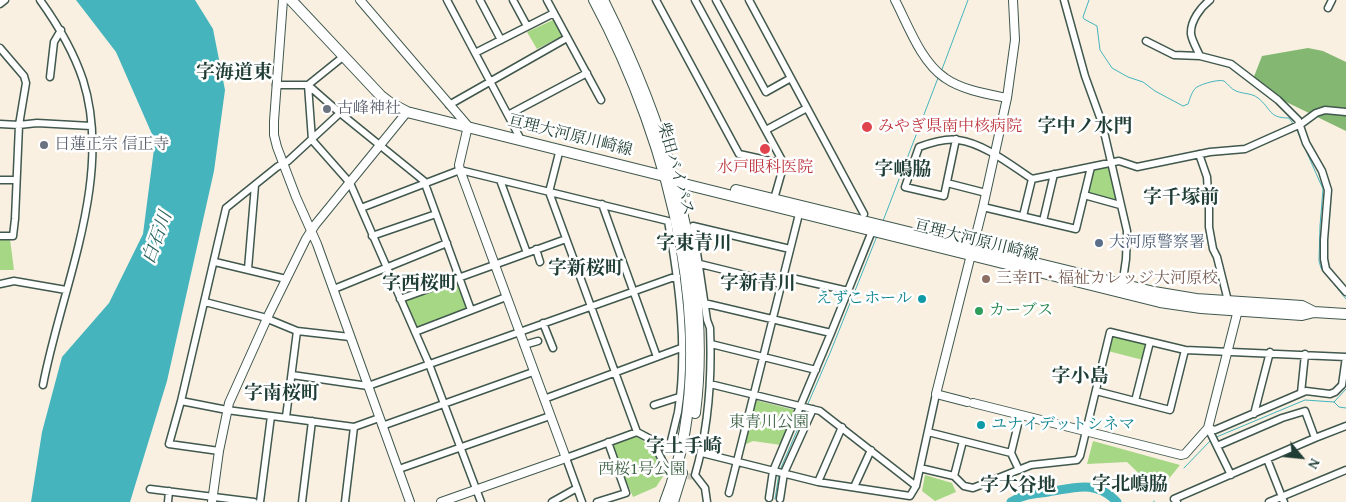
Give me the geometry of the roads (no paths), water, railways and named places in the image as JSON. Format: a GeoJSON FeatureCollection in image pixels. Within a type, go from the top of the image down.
{"type":"FeatureCollection","features":[{"type":"Feature","properties":{"kind":"main road","name":"柴田バイパス"},"geometry":{"type":"LineString","coordinates":[[594,0],[634,86],[651,133],[671,178]]}},
{"type":"Feature","properties":{"kind":"main road","name":"柴田バイパス"},"geometry":{"type":"LineString","coordinates":[[603,0],[647,96],[671,178],[693,270],[699,365],[692,432],[686,462],[670,500]]}},
{"type":"Feature","properties":{"kind":"main road","name":"亘理大河原川崎線"},"geometry":{"type":"LineString","coordinates":[[294,3],[381,96],[407,112],[1121,289],[1176,305],[1239,306],[1302,315],[1314,312],[1346,314]]}},
{"type":"Feature","properties":{"kind":"main road","name":"亘理大河原川崎線"},"geometry":{"type":"LineString","coordinates":[[671,178],[774,199],[800,210]]}},
{"type":"Feature","properties":{"kind":"main road","name":"亘理大河原川崎線"},"geometry":{"type":"LineString","coordinates":[[1121,289],[1228,301],[1239,306]]}},
{"type":"Feature","properties":{"kind":"street"},"geometry":{"type":"LineString","coordinates":[[0,4],[5,0]]}},
{"type":"Feature","properties":{"kind":"street"},"geometry":{"type":"LineString","coordinates":[[40,0],[61,30],[84,82],[91,126],[92,152],[90,181],[78,245],[48,356],[43,385]]}},
{"type":"Feature","properties":{"kind":"street"},"geometry":{"type":"LineString","coordinates":[[283,0],[274,134],[283,163],[334,289],[410,502]]}},
{"type":"Feature","properties":{"kind":"street"},"geometry":{"type":"LineString","coordinates":[[360,0],[468,126],[459,165],[460,170],[582,502]]}},
{"type":"Feature","properties":{"kind":"street"},"geometry":{"type":"LineString","coordinates":[[447,0],[519,139]]}},
{"type":"Feature","properties":{"kind":"street"},"geometry":{"type":"LineString","coordinates":[[480,0],[501,40]]}},
{"type":"Feature","properties":{"kind":"street"},"geometry":{"type":"LineString","coordinates":[[514,0],[527,26]]}},
{"type":"Feature","properties":{"kind":"street"},"geometry":{"type":"LineString","coordinates":[[548,0],[601,100]]}},
{"type":"Feature","properties":{"kind":"street"},"geometry":{"type":"LineString","coordinates":[[656,0],[739,154],[784,164]]}},
{"type":"Feature","properties":{"kind":"street"},"geometry":{"type":"LineString","coordinates":[[695,0],[784,164],[774,199]]}},
{"type":"Feature","properties":{"kind":"street"},"geometry":{"type":"LineString","coordinates":[[716,0],[766,92],[791,78]]}},
{"type":"Feature","properties":{"kind":"street"},"geometry":{"type":"LineString","coordinates":[[749,0],[864,214]]}},
{"type":"Feature","properties":{"kind":"street"},"geometry":{"type":"LineString","coordinates":[[895,0],[923,53],[936,71],[944,78],[964,87],[1008,98]]}},
{"type":"Feature","properties":{"kind":"street"},"geometry":{"type":"LineString","coordinates":[[702,453],[818,482],[910,496],[916,486],[936,394],[996,155],[1008,98],[1015,40],[1014,0]]}},
{"type":"Feature","properties":{"kind":"street"},"geometry":{"type":"LineString","coordinates":[[1064,0],[1085,76],[1102,123],[1127,231],[1126,259],[1121,289]]}},
{"type":"Feature","properties":{"kind":"street"},"geometry":{"type":"LineString","coordinates":[[1200,56],[1191,35],[1192,23],[1204,5],[1210,0]]}},
{"type":"Feature","properties":{"kind":"street"},"geometry":{"type":"LineString","coordinates":[[1328,8],[1332,0]]}},
{"type":"Feature","properties":{"kind":"street"},"geometry":{"type":"LineString","coordinates":[[282,15],[294,3]]}},
{"type":"Feature","properties":{"kind":"street"},"geometry":{"type":"LineString","coordinates":[[475,53],[554,12]]}},
{"type":"Feature","properties":{"kind":"street"},"geometry":{"type":"LineString","coordinates":[[50,77],[54,42],[61,30]]}},
{"type":"Feature","properties":{"kind":"street"},"geometry":{"type":"LineString","coordinates":[[449,104],[567,38]]}},
{"type":"Feature","properties":{"kind":"street"},"geometry":{"type":"LineString","coordinates":[[1146,42],[1174,55],[1200,56],[1223,61],[1240,69],[1278,100],[1296,126],[1322,172],[1328,190],[1324,259],[1326,269],[1346,292]]}},
{"type":"Feature","properties":{"kind":"street"},"geometry":{"type":"LineString","coordinates":[[0,48],[26,80],[19,125],[13,236],[0,236]]}},
{"type":"Feature","properties":{"kind":"street"},"geometry":{"type":"LineString","coordinates":[[276,85],[308,85],[344,56]]}},
{"type":"Feature","properties":{"kind":"street"},"geometry":{"type":"LineString","coordinates":[[508,115],[587,73]]}},
{"type":"Feature","properties":{"kind":"street"},"geometry":{"type":"LineString","coordinates":[[308,85],[340,114],[426,184],[471,310]]}},
{"type":"Feature","properties":{"kind":"street"},"geometry":{"type":"LineString","coordinates":[[308,85],[312,140],[350,183],[429,364],[481,502]]}},
{"type":"Feature","properties":{"kind":"street"},"geometry":{"type":"LineString","coordinates":[[766,130],[807,108]]}},
{"type":"Feature","properties":{"kind":"street"},"geometry":{"type":"LineString","coordinates":[[956,139],[944,196],[905,187],[919,147],[956,139],[968,142],[996,155],[1032,179],[1112,162],[1119,161],[1138,167],[1199,154],[1245,148],[1296,126],[1324,110],[1346,112]]}},
{"type":"Feature","properties":{"kind":"street"},"geometry":{"type":"LineString","coordinates":[[213,500],[219,451],[227,410],[268,318],[311,230],[407,112]]}},
{"type":"Feature","properties":{"kind":"street"},"geometry":{"type":"LineString","coordinates":[[219,451],[169,444],[182,401],[206,302],[226,208],[312,140],[340,114]]}},
{"type":"Feature","properties":{"kind":"street"},"geometry":{"type":"LineString","coordinates":[[0,124],[19,125],[37,123],[91,126]]}},
{"type":"Feature","properties":{"kind":"street"},"geometry":{"type":"LineString","coordinates":[[361,208],[460,170],[550,192],[602,204],[668,221],[678,276],[682,348],[678,411],[669,449],[637,432],[615,373],[550,192],[560,149]]}},
{"type":"Feature","properties":{"kind":"street"},"geometry":{"type":"LineString","coordinates":[[1199,154],[1206,177],[1209,208],[1208,226],[1228,301]]}},
{"type":"Feature","properties":{"kind":"street"},"geometry":{"type":"LineString","coordinates":[[983,207],[1076,230],[1091,167]]}},
{"type":"Feature","properties":{"kind":"street"},"geometry":{"type":"LineString","coordinates":[[1043,221],[1054,174]]}},
{"type":"Feature","properties":{"kind":"street"},"geometry":{"type":"LineString","coordinates":[[1024,216],[1032,179]]}},
{"type":"Feature","properties":{"kind":"street"},"geometry":{"type":"LineString","coordinates":[[0,180],[16,180]]}},
{"type":"Feature","properties":{"kind":"street"},"geometry":{"type":"LineString","coordinates":[[500,180],[527,253]]}},
{"type":"Feature","properties":{"kind":"street"},"geometry":{"type":"LineString","coordinates":[[947,183],[986,193]]}},
{"type":"Feature","properties":{"kind":"street"},"geometry":{"type":"LineString","coordinates":[[248,269],[255,185]]}},
{"type":"Feature","properties":{"kind":"street"},"geometry":{"type":"LineString","coordinates":[[1084,195],[1120,205]]}},
{"type":"Feature","properties":{"kind":"street"},"geometry":{"type":"LineString","coordinates":[[602,204],[657,357]]}},
{"type":"Feature","properties":{"kind":"street"},"geometry":{"type":"LineString","coordinates":[[729,493],[800,210]]}},
{"type":"Feature","properties":{"kind":"street"},"geometry":{"type":"LineString","coordinates":[[372,236],[436,214]]}},
{"type":"Feature","properties":{"kind":"street"},"geometry":{"type":"LineString","coordinates":[[706,502],[705,488],[694,476],[702,453],[705,434],[710,384],[711,344],[693,226],[790,249]]}},
{"type":"Feature","properties":{"kind":"street"},"geometry":{"type":"LineString","coordinates":[[769,498],[778,472],[807,407],[816,370],[848,291],[879,230]]}},
{"type":"Feature","properties":{"kind":"street"},"geometry":{"type":"LineString","coordinates":[[400,299],[566,238]]}},
{"type":"Feature","properties":{"kind":"street"},"geometry":{"type":"LineString","coordinates":[[334,289],[447,244]]}},
{"type":"Feature","properties":{"kind":"street"},"geometry":{"type":"LineString","coordinates":[[536,249],[540,262]]}},
{"type":"Feature","properties":{"kind":"street"},"geometry":{"type":"LineString","coordinates":[[215,262],[286,280]]}},
{"type":"Feature","properties":{"kind":"street"},"geometry":{"type":"LineString","coordinates":[[700,264],[781,284]]}},
{"type":"Feature","properties":{"kind":"street"},"geometry":{"type":"LineString","coordinates":[[292,375],[368,386],[678,276]]}},
{"type":"Feature","properties":{"kind":"street"},"geometry":{"type":"LineString","coordinates":[[784,276],[848,291]]}},
{"type":"Feature","properties":{"kind":"street"},"geometry":{"type":"LineString","coordinates":[[0,284],[14,281],[66,290]]}},
{"type":"Feature","properties":{"kind":"street"},"geometry":{"type":"LineString","coordinates":[[415,332],[506,297]]}},
{"type":"Feature","properties":{"kind":"street"},"geometry":{"type":"LineString","coordinates":[[206,302],[268,318],[297,331],[350,338]]}},
{"type":"Feature","properties":{"kind":"street"},"geometry":{"type":"LineString","coordinates":[[704,303],[831,333]]}},
{"type":"Feature","properties":{"kind":"street"},"geometry":{"type":"LineString","coordinates":[[1231,475],[1210,431],[1239,306]]}},
{"type":"Feature","properties":{"kind":"street"},"geometry":{"type":"LineString","coordinates":[[543,323],[553,348]]}},
{"type":"Feature","properties":{"kind":"street"},"geometry":{"type":"LineString","coordinates":[[286,417],[297,331]]}},
{"type":"Feature","properties":{"kind":"street"},"geometry":{"type":"LineString","coordinates":[[920,468],[954,476],[964,486],[973,488],[1031,464],[1077,460],[1080,456],[1086,432],[1096,391],[1110,332],[1185,350],[1228,350],[1346,357],[1340,389],[1330,394],[1306,391],[1301,393],[1210,431],[1185,454],[1181,455],[1086,432],[1020,416],[936,394]]}},
{"type":"Feature","properties":{"kind":"street"},"geometry":{"type":"LineString","coordinates":[[524,345],[538,341]]}},
{"type":"Feature","properties":{"kind":"street"},"geometry":{"type":"LineString","coordinates":[[1135,401],[1150,342]]}},
{"type":"Feature","properties":{"kind":"street"},"geometry":{"type":"LineString","coordinates":[[711,344],[816,370]]}},
{"type":"Feature","properties":{"kind":"street"},"geometry":{"type":"LineString","coordinates":[[544,399],[682,348]]}},
{"type":"Feature","properties":{"kind":"street"},"geometry":{"type":"LineString","coordinates":[[1096,391],[1170,410],[1185,350]]}},
{"type":"Feature","properties":{"kind":"street"},"geometry":{"type":"LineString","coordinates":[[1254,414],[1270,352]]}},
{"type":"Feature","properties":{"kind":"street"},"geometry":{"type":"LineString","coordinates":[[1301,393],[1305,354]]}},
{"type":"Feature","properties":{"kind":"street"},"geometry":{"type":"LineString","coordinates":[[382,426],[533,372]]}},
{"type":"Feature","properties":{"kind":"street"},"geometry":{"type":"LineString","coordinates":[[710,384],[820,411],[916,486]]}},
{"type":"Feature","properties":{"kind":"street"},"geometry":{"type":"LineString","coordinates":[[654,405],[679,397]]}},
{"type":"Feature","properties":{"kind":"street"},"geometry":{"type":"LineString","coordinates":[[182,401],[227,410],[354,427],[379,418]]}},
{"type":"Feature","properties":{"kind":"street"},"geometry":{"type":"LineString","coordinates":[[780,499],[778,472],[807,407]]}},
{"type":"Feature","properties":{"kind":"street"},"geometry":{"type":"LineString","coordinates":[[1217,446],[1282,418],[1305,411],[1315,438]]}},
{"type":"Feature","properties":{"kind":"street"},"geometry":{"type":"LineString","coordinates":[[260,502],[272,416]]}},
{"type":"Feature","properties":{"kind":"street"},"geometry":{"type":"LineString","coordinates":[[398,469],[550,416]]}},
{"type":"Feature","properties":{"kind":"street"},"geometry":{"type":"LineString","coordinates":[[1019,470],[1011,452],[1020,416]]}},
{"type":"Feature","properties":{"kind":"street"},"geometry":{"type":"LineString","coordinates":[[302,502],[312,421]]}},
{"type":"Feature","properties":{"kind":"street"},"geometry":{"type":"LineString","coordinates":[[1177,502],[1174,499],[1346,426]]}},
{"type":"Feature","properties":{"kind":"street"},"geometry":{"type":"LineString","coordinates":[[345,502],[354,427]]}},
{"type":"Feature","properties":{"kind":"street"},"geometry":{"type":"LineString","coordinates":[[818,482],[842,427]]}},
{"type":"Feature","properties":{"kind":"street"},"geometry":{"type":"LineString","coordinates":[[441,502],[637,432]]}},
{"type":"Feature","properties":{"kind":"street"},"geometry":{"type":"LineString","coordinates":[[928,432],[1011,452]]}},
{"type":"Feature","properties":{"kind":"street"},"geometry":{"type":"LineString","coordinates":[[651,439],[668,472]]}},
{"type":"Feature","properties":{"kind":"street"},"geometry":{"type":"LineString","coordinates":[[954,476],[963,441]]}},
{"type":"Feature","properties":{"kind":"street"},"geometry":{"type":"LineString","coordinates":[[597,502],[626,492],[608,442]]}},
{"type":"Feature","properties":{"kind":"street"},"geometry":{"type":"LineString","coordinates":[[854,487],[871,450]]}},
{"type":"Feature","properties":{"kind":"street"},"geometry":{"type":"LineString","coordinates":[[1267,459],[1283,499]]}},
{"type":"Feature","properties":{"kind":"street"},"geometry":{"type":"LineString","coordinates":[[1269,502],[1283,499],[1346,470]]}},
{"type":"Feature","properties":{"kind":"street"},"geometry":{"type":"LineString","coordinates":[[552,502],[577,488]]}},
{"type":"Feature","properties":{"kind":"street"},"geometry":{"type":"LineString","coordinates":[[150,489],[213,500],[254,502]]}},
{"type":"Feature","properties":{"kind":"street"},"geometry":{"type":"LineString","coordinates":[[168,502],[169,492]]}},
{"type":"Feature","properties":{"kind":"water","name":"白石川"},"geometry":{"type":"Polygon","coordinates":[[[76,0],[195,0],[213,29],[225,90],[214,171],[167,381],[130,502],[31,502],[42,432],[62,357],[109,303],[143,234],[155,141],[116,52],[76,0]]]}},
{"type":"Feature","properties":{"kind":"waterway"},"geometry":{"type":"LineString","coordinates":[[941,72],[968,0]]}},
{"type":"Feature","properties":{"kind":"waterway"},"geometry":{"type":"LineString","coordinates":[[1089,0],[1083,17],[1097,26],[1100,50],[1112,68],[1128,77],[1143,82],[1155,91],[1183,106],[1188,104],[1195,88],[1214,81],[1224,81],[1236,91],[1256,96],[1274,115],[1289,118],[1294,125]]}},
{"type":"Feature","properties":{"kind":"waterway"},"geometry":{"type":"LineString","coordinates":[[883,221],[938,78]]}},
{"type":"Feature","properties":{"kind":"waterway"},"geometry":{"type":"LineString","coordinates":[[1296,128],[1323,189],[1319,261],[1321,268],[1346,299]]}},
{"type":"Feature","properties":{"kind":"waterway"},"geometry":{"type":"LineString","coordinates":[[807,406],[877,236]]}},
{"type":"Feature","properties":{"kind":"waterway"},"geometry":{"type":"LineString","coordinates":[[1334,402],[1346,389]]}},
{"type":"Feature","properties":{"kind":"waterway"},"geometry":{"type":"LineString","coordinates":[[1214,438],[1305,400],[1334,402],[1339,407],[1346,408]]}},
{"type":"Feature","properties":{"kind":"waterway"},"geometry":{"type":"LineString","coordinates":[[780,470],[806,410]]}},
{"type":"Feature","properties":{"kind":"waterway"},"geometry":{"type":"LineString","coordinates":[[1184,468],[1211,440]]}},
{"type":"Feature","properties":{"kind":"waterway"},"geometry":{"type":"LineString","coordinates":[[775,499],[779,474]]}},
{"type":"Feature","properties":{"kind":"waterway"},"geometry":{"type":"LineString","coordinates":[[1011,502],[1020,497],[1076,487],[1101,490],[1117,502]]}},
{"type":"Feature","properties":{"kind":"tunnel"},"geometry":{"type":"LineString","coordinates":[[679,474],[692,477]]}},
{"type":"Feature","properties":{"kind":"place","name":"古峰神社"},"geometry":{"type":"Point","coordinates":[327,109]}},
{"type":"Feature","properties":{"kind":"place","name":"みやぎ県南中核病院"},"geometry":{"type":"Point","coordinates":[867,127]}},
{"type":"Feature","properties":{"kind":"place","name":"日蓮正宗 信正寺"},"geometry":{"type":"Point","coordinates":[44,145]}},
{"type":"Feature","properties":{"kind":"place","name":"水戸眼科医院"},"geometry":{"type":"Point","coordinates":[765,149]}},
{"type":"Feature","properties":{"kind":"place","name":"大河原警察署"},"geometry":{"type":"Point","coordinates":[1099,243]}},
{"type":"Feature","properties":{"kind":"place","name":"三幸IT・福祉カレッジ大河原校"},"geometry":{"type":"Point","coordinates":[986,279]}},
{"type":"Feature","properties":{"kind":"place","name":"えずこホール"},"geometry":{"type":"Point","coordinates":[922,299]}},
{"type":"Feature","properties":{"kind":"place","name":"カーブス"},"geometry":{"type":"Point","coordinates":[979,311]}},
{"type":"Feature","properties":{"kind":"place","name":"ユナイデットシネマ"},"geometry":{"type":"Point","coordinates":[981,425]}},
{"type":"Feature","properties":{"kind":"district","name":"字海道東"},"geometry":{"type":"Point","coordinates":[234,73]}},
{"type":"Feature","properties":{"kind":"district","name":"字中ノ水門"},"geometry":{"type":"Point","coordinates":[1085,127]}},
{"type":"Feature","properties":{"kind":"district","name":"字嶋脇"},"geometry":{"type":"Point","coordinates":[903,170]}},
{"type":"Feature","properties":{"kind":"district","name":"字千塚前"},"geometry":{"type":"Point","coordinates":[1181,198]}},
{"type":"Feature","properties":{"kind":"district","name":"字東青川"},"geometry":{"type":"Point","coordinates":[694,244]}},
{"type":"Feature","properties":{"kind":"district","name":"字新桜町"},"geometry":{"type":"Point","coordinates":[586,269]}},
{"type":"Feature","properties":{"kind":"district","name":"字西桜町"},"geometry":{"type":"Point","coordinates":[420,284]}},
{"type":"Feature","properties":{"kind":"district","name":"字新青川"},"geometry":{"type":"Point","coordinates":[758,284]}},
{"type":"Feature","properties":{"kind":"district","name":"字小島"},"geometry":{"type":"Point","coordinates":[1080,377]}},
{"type":"Feature","properties":{"kind":"district","name":"字南桜町"},"geometry":{"type":"Point","coordinates":[282,394]}},
{"type":"Feature","properties":{"kind":"district","name":"字土手崎"},"geometry":{"type":"Point","coordinates":[684,447]}},
{"type":"Feature","properties":{"kind":"district","name":"字北嶋脇"},"geometry":{"type":"Point","coordinates":[1130,485]}},
{"type":"Feature","properties":{"kind":"district","name":"字大谷地"},"geometry":{"type":"Point","coordinates":[1018,486]}},
{"type":"Feature","properties":{"kind":"park label","name":"東青川公園"},"geometry":{"type":"Point","coordinates":[769,423]}},
{"type":"Feature","properties":{"kind":"park label","name":"西桜1号公園"},"geometry":{"type":"Point","coordinates":[642,470]}}]}
